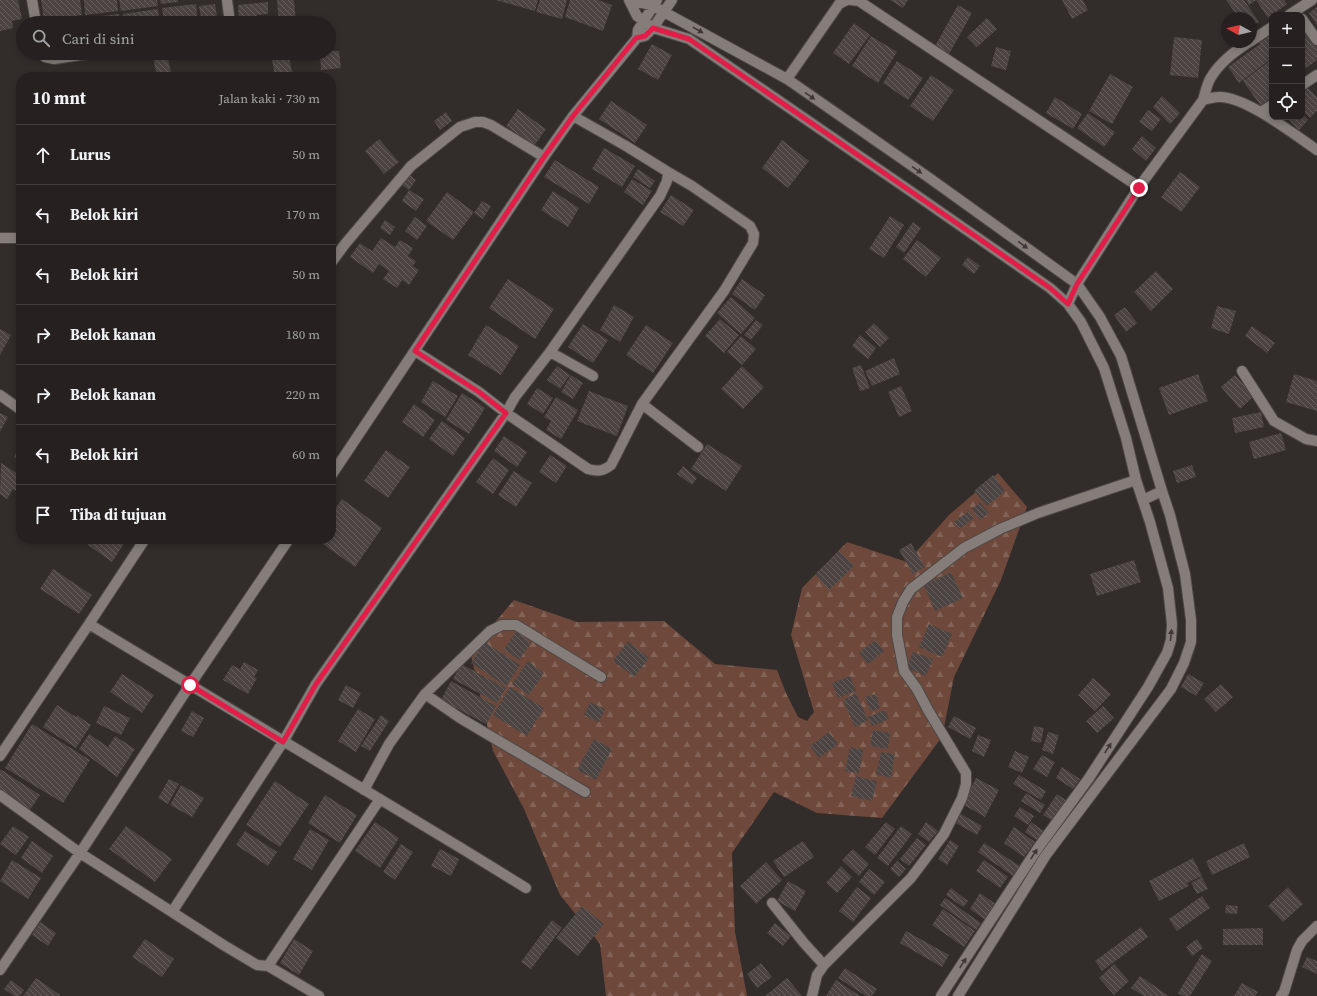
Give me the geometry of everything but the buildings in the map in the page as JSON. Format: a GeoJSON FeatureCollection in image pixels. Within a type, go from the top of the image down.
{"type":"FeatureCollection","features":[{"type":"Feature","properties":{"kind":"street"},"geometry":{"type":"LineString","coordinates":[[32,0],[35,16]]}},
{"type":"Feature","properties":{"kind":"street"},"geometry":{"type":"LineString","coordinates":[[227,0],[229,16]]}},
{"type":"Feature","properties":{"kind":"street"},"geometry":{"type":"LineString","coordinates":[[630,0],[655,3],[664,12],[787,80],[1077,284],[1100,317],[1121,356],[1170,515],[1185,574],[1191,620],[1191,642],[1184,664],[1172,688],[1046,855],[958,996]]}},
{"type":"Feature","properties":{"kind":"street"},"geometry":{"type":"LineString","coordinates":[[630,0],[637,16],[653,28],[689,39],[1050,288],[1068,304],[1081,322],[1104,368],[1126,438],[1136,480],[1168,588],[1172,624],[1171,640],[1167,653],[1148,687],[1089,778],[1038,848],[941,996]]}},
{"type":"Feature","properties":{"kind":"street"},"geometry":{"type":"LineString","coordinates":[[636,38],[645,36],[653,28],[672,0]]}},
{"type":"Feature","properties":{"kind":"street"},"geometry":{"type":"LineString","coordinates":[[787,80],[839,4],[847,0]]}},
{"type":"Feature","properties":{"kind":"street"},"geometry":{"type":"LineString","coordinates":[[851,0],[859,1],[1139,188]]}},
{"type":"Feature","properties":{"kind":"street"},"geometry":{"type":"LineString","coordinates":[[1300,12],[1312,0]]}},
{"type":"Feature","properties":{"kind":"street"},"geometry":{"type":"LineString","coordinates":[[336,469],[544,157],[573,116],[636,38],[638,30],[655,3]]}},
{"type":"Feature","properties":{"kind":"street"},"geometry":{"type":"LineString","coordinates":[[1305,25],[1317,40]]}},
{"type":"Feature","properties":{"kind":"street"},"geometry":{"type":"LineString","coordinates":[[1257,37],[1269,29]]}},
{"type":"Feature","properties":{"kind":"street"},"geometry":{"type":"LineString","coordinates":[[1068,304],[1077,284],[1139,188],[1203,100],[1209,80],[1216,69],[1240,48]]}},
{"type":"Feature","properties":{"kind":"street"},"geometry":{"type":"LineString","coordinates":[[1304,84],[1317,75]]}},
{"type":"Feature","properties":{"kind":"street"},"geometry":{"type":"LineString","coordinates":[[1203,100],[1218,96],[1232,98],[1261,112],[1317,150]]}},
{"type":"Feature","properties":{"kind":"street"},"geometry":{"type":"LineString","coordinates":[[1261,112],[1269,107]]}},
{"type":"Feature","properties":{"kind":"street"},"geometry":{"type":"LineString","coordinates":[[415,351],[479,392],[506,413],[588,469],[597,471],[604,470],[611,465],[642,404],[724,291],[753,243],[754,234],[750,226],[698,190],[573,116]]}},
{"type":"Feature","properties":{"kind":"street"},"geometry":{"type":"LineString","coordinates":[[336,256],[411,166],[460,127],[475,122],[491,124],[544,157]]}},
{"type":"Feature","properties":{"kind":"street"},"geometry":{"type":"LineString","coordinates":[[172,912],[283,742],[316,684],[515,398],[550,352],[660,196],[667,181],[668,172]]}},
{"type":"Feature","properties":{"kind":"street"},"geometry":{"type":"LineString","coordinates":[[0,238],[16,238]]}},
{"type":"Feature","properties":{"kind":"street"},"geometry":{"type":"LineString","coordinates":[[550,352],[594,376]]}},
{"type":"Feature","properties":{"kind":"street"},"geometry":{"type":"LineString","coordinates":[[1242,371],[1274,422],[1306,439],[1317,441]]}},
{"type":"Feature","properties":{"kind":"street"},"geometry":{"type":"LineString","coordinates":[[0,395],[16,406]]}},
{"type":"Feature","properties":{"kind":"street"},"geometry":{"type":"LineString","coordinates":[[642,404],[698,447]]}},
{"type":"Feature","properties":{"kind":"street"},"geometry":{"type":"LineString","coordinates":[[812,996],[817,974],[824,965],[911,878],[944,834],[962,798],[966,784],[966,773],[960,762],[917,689],[904,671],[897,635],[897,617],[903,602],[911,589],[964,548],[1000,529],[1038,513],[1136,480]]}},
{"type":"Feature","properties":{"kind":"street"},"geometry":{"type":"LineString","coordinates":[[1143,500],[1162,491]]}},
{"type":"Feature","properties":{"kind":"street"},"geometry":{"type":"LineString","coordinates":[[0,756],[142,544]]}},
{"type":"Feature","properties":{"kind":"street"},"geometry":{"type":"LineString","coordinates":[[0,970],[80,853],[190,685],[286,544]]}},
{"type":"Feature","properties":{"kind":"street"},"geometry":{"type":"LineString","coordinates":[[89,624],[526,888]]}},
{"type":"Feature","properties":{"kind":"street"},"geometry":{"type":"LineString","coordinates":[[364,790],[390,744],[425,694],[490,631],[502,625],[516,625],[601,678]]}},
{"type":"Feature","properties":{"kind":"street"},"geometry":{"type":"LineString","coordinates":[[425,694],[460,718],[585,792]]}},
{"type":"Feature","properties":{"kind":"street"},"geometry":{"type":"LineString","coordinates":[[0,795],[80,853],[225,946],[257,965],[268,966],[319,996]]}},
{"type":"Feature","properties":{"kind":"street"},"geometry":{"type":"LineString","coordinates":[[268,966],[380,799]]}},
{"type":"Feature","properties":{"kind":"street"},"geometry":{"type":"LineString","coordinates":[[772,903],[824,965]]}},
{"type":"Feature","properties":{"kind":"street"},"geometry":{"type":"LineString","coordinates":[[1281,996],[1284,992],[1297,950],[1302,941],[1317,926]]}},
{"type":"Feature","properties":{"kind":"green space"},"geometry":{"type":"Polygon","coordinates":[[[998,473],[1027,507],[1001,580],[954,677],[942,737],[882,818],[817,813],[774,792],[732,853],[735,932],[747,996],[606,996],[600,944],[560,895],[524,809],[493,751],[470,651],[514,600],[577,622],[664,621],[715,664],[777,670],[798,717],[807,721],[814,712],[791,635],[802,588],[847,542],[907,562],[949,515],[998,473]]]}},
{"type":"Feature","properties":{"kind":"route"},"geometry":{"type":"LineString","coordinates":[[190,685],[283,742],[316,684],[506,413],[479,392],[415,351],[573,116],[636,38],[645,36],[653,28],[689,39],[1050,288],[1068,304],[1077,284],[1139,188]]}}]}
